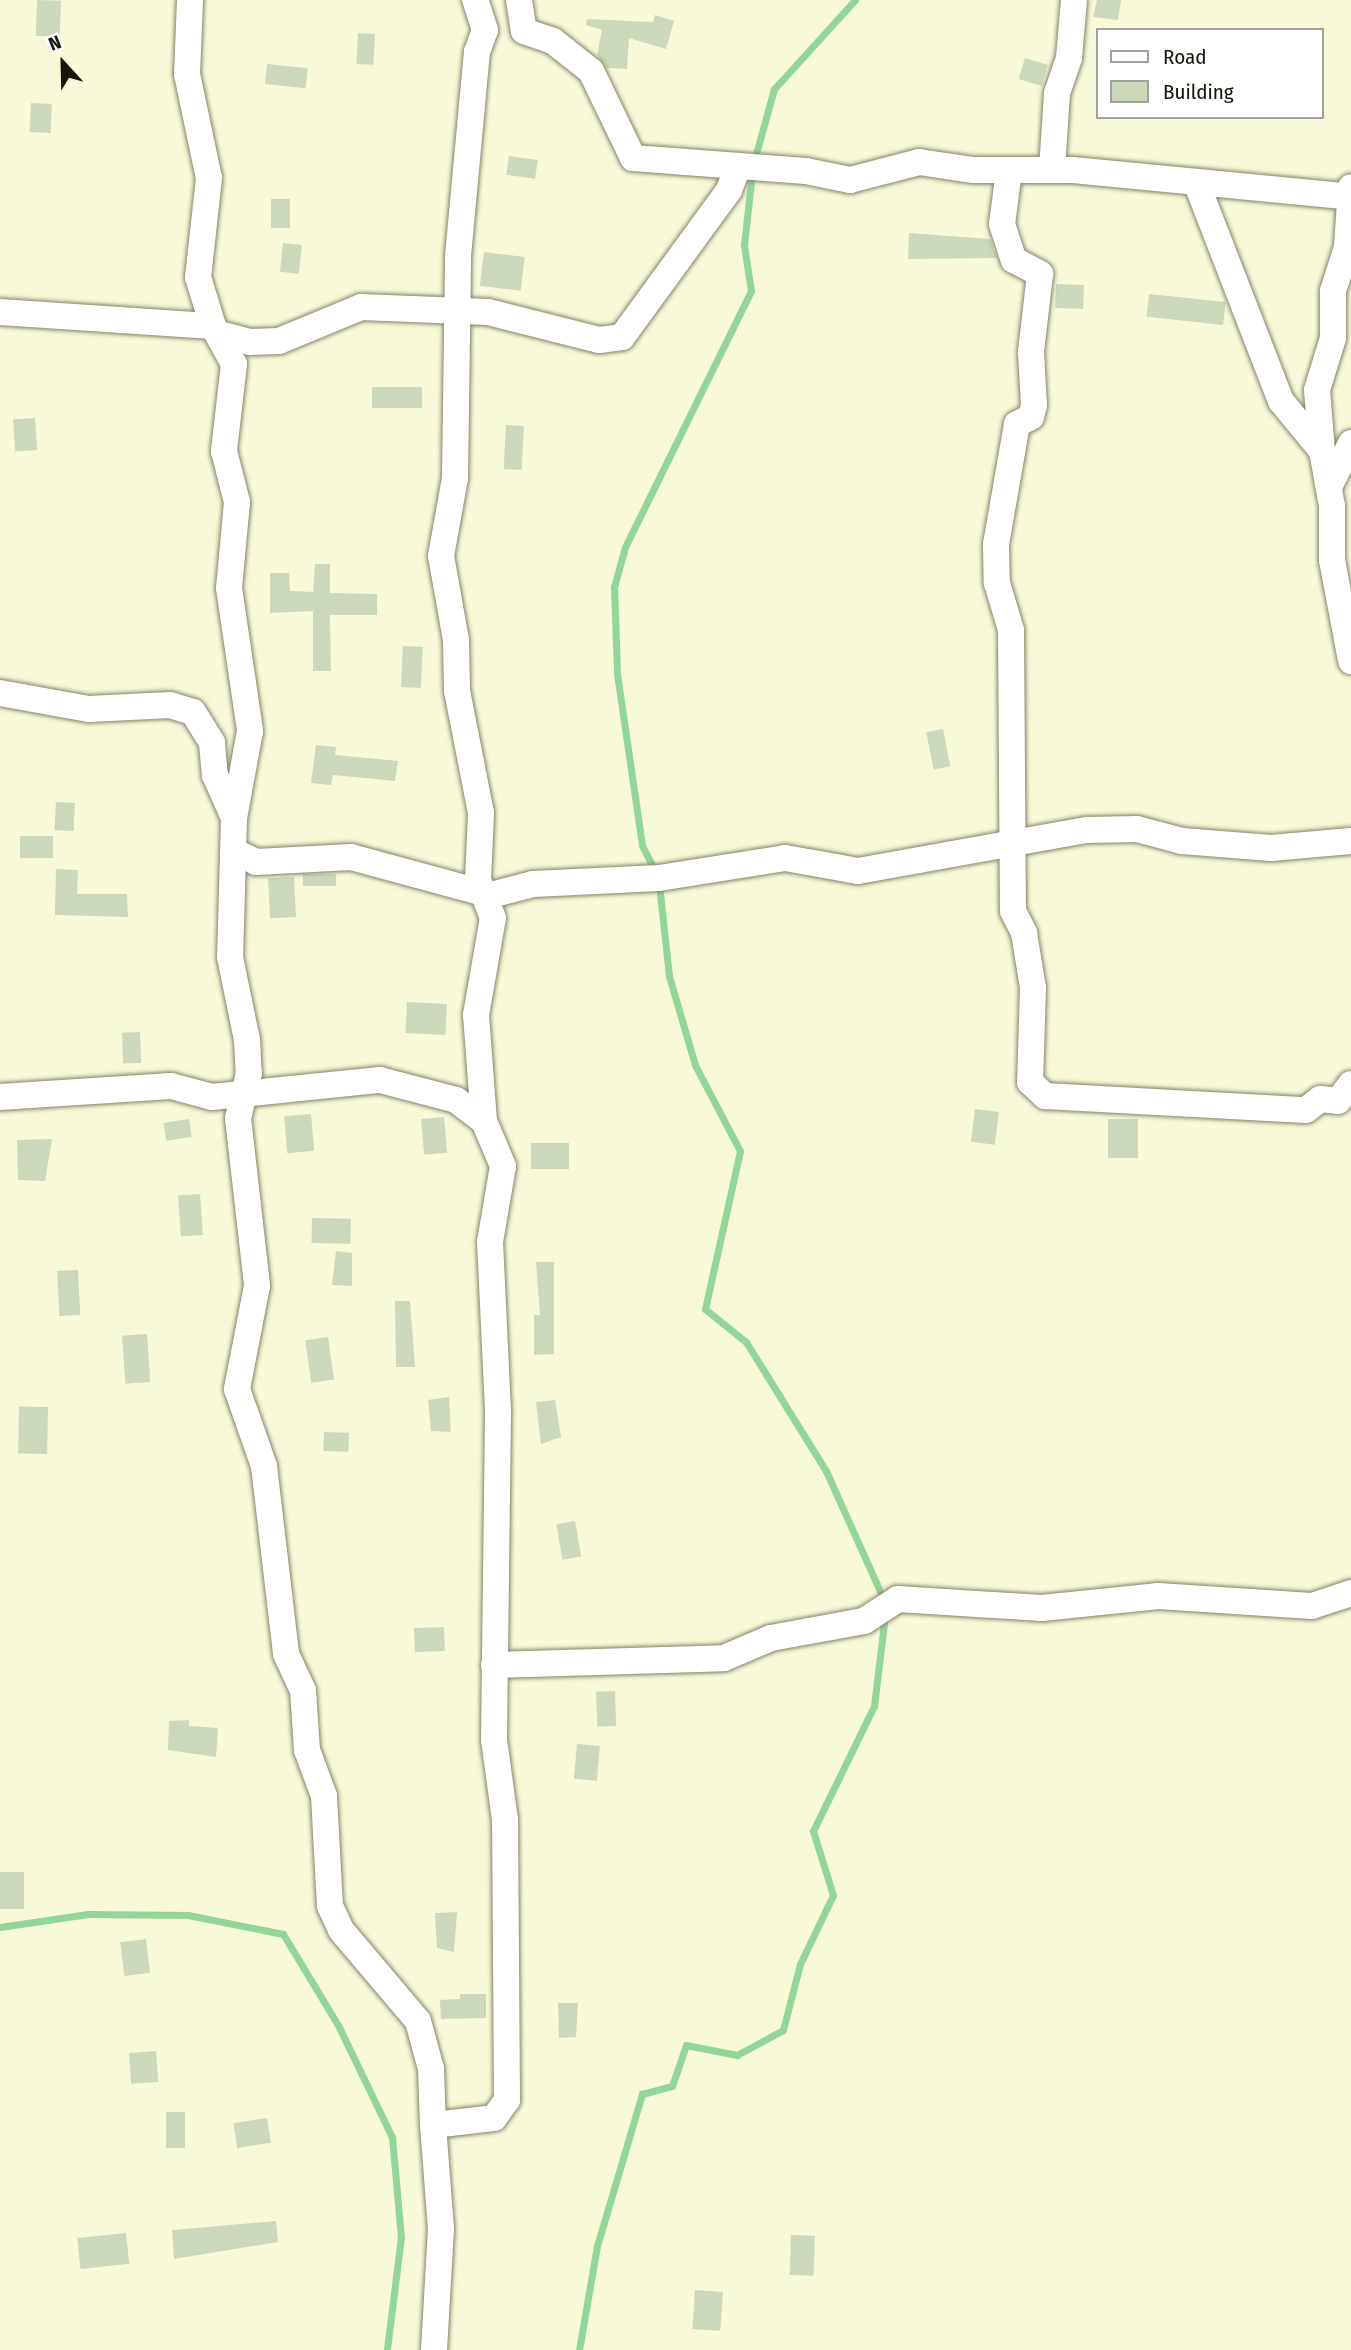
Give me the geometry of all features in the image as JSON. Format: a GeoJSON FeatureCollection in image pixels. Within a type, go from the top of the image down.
{"type":"FeatureCollection","features":[{"type":"Feature","properties":{"kind":"street"},"geometry":{"type":"LineString","coordinates":[[190,0],[187,74],[209,178],[198,277],[217,330],[234,364],[224,451],[237,502],[229,588],[250,731],[234,818],[230,957],[247,1040],[247,1092],[238,1118],[257,1286],[237,1389],[264,1466],[286,1654],[303,1690],[307,1751],[324,1796],[330,1906],[341,1930],[421,2029],[431,2069],[441,2229],[434,2350]]}},
{"type":"Feature","properties":{"kind":"street"},"geometry":{"type":"LineString","coordinates":[[433,2125],[494,2118],[506,2100],[505,1819],[494,1740],[498,1411],[490,1242],[503,1166],[484,1121],[476,1015],[493,918],[482,893],[481,813],[457,691],[456,640],[442,564],[455,478],[455,309],[477,52],[485,30],[474,0]]}},
{"type":"Feature","properties":{"kind":"street"},"geometry":{"type":"LineString","coordinates":[[519,0],[528,34],[553,41],[591,71],[633,158],[738,166],[850,180],[919,162],[1009,172],[1052,169],[1351,197]]}},
{"type":"Feature","properties":{"kind":"street"},"geometry":{"type":"LineString","coordinates":[[1052,169],[1057,93],[1069,58],[1073,0]]}},
{"type":"Feature","properties":{"kind":"street"},"geometry":{"type":"LineString","coordinates":[[234,364],[263,343],[362,307],[455,309],[599,340],[622,337],[641,316],[671,262],[729,190],[738,166]]}},
{"type":"Feature","properties":{"kind":"street"},"geometry":{"type":"LineString","coordinates":[[1009,172],[1002,224],[1014,260],[1040,274],[1031,352],[1034,405],[1031,417],[1017,424],[996,544],[997,583],[1011,630],[1014,920],[1024,933],[1033,988],[1029,1079],[1039,1094],[1306,1110],[1320,1099],[1338,1101],[1351,1084]]}},
{"type":"Feature","properties":{"kind":"street"},"geometry":{"type":"LineString","coordinates":[[1196,182],[1281,401],[1322,450]]}},
{"type":"Feature","properties":{"kind":"street"},"geometry":{"type":"LineString","coordinates":[[1351,187],[1347,247],[1333,291],[1333,338],[1317,390],[1322,450],[1330,485],[1332,560],[1351,661]]}},
{"type":"Feature","properties":{"kind":"street"},"geometry":{"type":"LineString","coordinates":[[0,312],[217,330],[263,343]]}},
{"type":"Feature","properties":{"kind":"street"},"geometry":{"type":"LineString","coordinates":[[1330,485],[1351,443]]}},
{"type":"Feature","properties":{"kind":"street"},"geometry":{"type":"LineString","coordinates":[[0,693],[89,709],[170,705],[193,712],[212,743],[215,775],[234,818]]}},
{"type":"Feature","properties":{"kind":"street"},"geometry":{"type":"LineString","coordinates":[[235,852],[256,862],[351,857],[482,893],[559,882],[659,878],[785,858],[858,871],[1012,842],[1123,829],[1182,841],[1271,848],[1351,841]]}},
{"type":"Feature","properties":{"kind":"street"},"geometry":{"type":"LineString","coordinates":[[0,1097],[171,1086],[212,1097],[380,1080],[456,1100],[484,1121]]}},
{"type":"Feature","properties":{"kind":"street"},"geometry":{"type":"LineString","coordinates":[[494,1665],[724,1658],[771,1637],[864,1621],[898,1599],[1042,1608],[1158,1596],[1312,1606],[1351,1592]]}},
{"type":"Feature","properties":{"kind":"building"},"geometry":{"type":"Polygon","coordinates":[[[37,0],[61,1],[60,37],[36,36],[37,0]]]}},
{"type":"Feature","properties":{"kind":"building"},"geometry":{"type":"Polygon","coordinates":[[[1097,0],[1121,0],[1118,20],[1093,17],[1097,0]]]}},
{"type":"Feature","properties":{"kind":"building"},"geometry":{"type":"Polygon","coordinates":[[[655,15],[674,21],[666,49],[629,38],[627,69],[607,68],[597,55],[602,30],[586,25],[587,19],[653,22],[655,15]]]}},
{"type":"Feature","properties":{"kind":"building"},"geometry":{"type":"Polygon","coordinates":[[[358,33],[375,34],[373,65],[356,64],[358,33]]]}},
{"type":"Feature","properties":{"kind":"building"},"geometry":{"type":"Polygon","coordinates":[[[1025,58],[1048,65],[1042,86],[1019,79],[1025,58]]]}},
{"type":"Feature","properties":{"kind":"building"},"geometry":{"type":"Polygon","coordinates":[[[267,64],[308,68],[306,88],[265,84],[267,64]]]}},
{"type":"Feature","properties":{"kind":"building"},"geometry":{"type":"Polygon","coordinates":[[[31,103],[52,104],[50,133],[29,132],[31,103]]]}},
{"type":"Feature","properties":{"kind":"building"},"geometry":{"type":"Polygon","coordinates":[[[509,156],[538,160],[535,179],[506,175],[509,156]]]}},
{"type":"Feature","properties":{"kind":"building"},"geometry":{"type":"Polygon","coordinates":[[[271,199],[290,199],[290,228],[271,228],[271,199]]]}},
{"type":"Feature","properties":{"kind":"building"},"geometry":{"type":"Polygon","coordinates":[[[909,233],[990,239],[997,258],[908,259],[909,233]]]}},
{"type":"Feature","properties":{"kind":"building"},"geometry":{"type":"Polygon","coordinates":[[[283,243],[302,245],[299,274],[280,272],[283,243]]]}},
{"type":"Feature","properties":{"kind":"building"},"geometry":{"type":"Polygon","coordinates":[[[484,252],[525,257],[521,291],[480,286],[484,252]]]}},
{"type":"Feature","properties":{"kind":"building"},"geometry":{"type":"Polygon","coordinates":[[[1056,284],[1084,285],[1083,309],[1055,308],[1056,284]]]}},
{"type":"Feature","properties":{"kind":"building"},"geometry":{"type":"Polygon","coordinates":[[[1149,294],[1226,302],[1223,325],[1147,317],[1149,294]]]}},
{"type":"Feature","properties":{"kind":"building"},"geometry":{"type":"Polygon","coordinates":[[[372,387],[422,387],[422,408],[372,408],[372,387]]]}},
{"type":"Feature","properties":{"kind":"building"},"geometry":{"type":"Polygon","coordinates":[[[35,418],[37,450],[15,451],[13,420],[35,418]]]}},
{"type":"Feature","properties":{"kind":"building"},"geometry":{"type":"Polygon","coordinates":[[[506,425],[524,426],[522,470],[504,469],[506,425]]]}},
{"type":"Feature","properties":{"kind":"building"},"geometry":{"type":"Polygon","coordinates":[[[315,564],[330,564],[330,593],[377,594],[377,615],[330,615],[331,671],[313,671],[313,611],[270,613],[270,573],[289,573],[290,591],[313,592],[315,564]]]}},
{"type":"Feature","properties":{"kind":"building"},"geometry":{"type":"Polygon","coordinates":[[[403,646],[423,647],[421,688],[401,687],[403,646]]]}},
{"type":"Feature","properties":{"kind":"building"},"geometry":{"type":"Polygon","coordinates":[[[943,729],[950,766],[934,770],[926,732],[943,729]]]}},
{"type":"Feature","properties":{"kind":"building"},"geometry":{"type":"Polygon","coordinates":[[[316,745],[336,747],[335,755],[398,761],[395,781],[333,775],[331,785],[311,783],[316,745]]]}},
{"type":"Feature","properties":{"kind":"building"},"geometry":{"type":"Polygon","coordinates":[[[56,802],[75,803],[74,831],[55,830],[56,802]]]}},
{"type":"Feature","properties":{"kind":"building"},"geometry":{"type":"Polygon","coordinates":[[[20,836],[53,836],[53,858],[20,858],[20,836]]]}},
{"type":"Feature","properties":{"kind":"building"},"geometry":{"type":"Polygon","coordinates":[[[56,869],[78,870],[77,894],[127,894],[128,917],[55,915],[56,869]]]}},
{"type":"Feature","properties":{"kind":"building"},"geometry":{"type":"Polygon","coordinates":[[[303,874],[336,874],[336,886],[303,886],[303,874]]]}},
{"type":"Feature","properties":{"kind":"building"},"geometry":{"type":"Polygon","coordinates":[[[294,877],[296,917],[270,918],[268,878],[294,877]]]}},
{"type":"Feature","properties":{"kind":"building"},"geometry":{"type":"Polygon","coordinates":[[[407,1002],[447,1004],[445,1035],[405,1033],[407,1002]]]}},
{"type":"Feature","properties":{"kind":"building"},"geometry":{"type":"Polygon","coordinates":[[[140,1032],[141,1063],[123,1064],[122,1033],[140,1032]]]}},
{"type":"Feature","properties":{"kind":"building"},"geometry":{"type":"Polygon","coordinates":[[[975,1109],[999,1112],[995,1145],[971,1142],[975,1109]]]}},
{"type":"Feature","properties":{"kind":"building"},"geometry":{"type":"Polygon","coordinates":[[[311,1114],[314,1151],[287,1153],[284,1116],[311,1114]]]}},
{"type":"Feature","properties":{"kind":"building"},"geometry":{"type":"Polygon","coordinates":[[[444,1117],[447,1153],[424,1155],[421,1119],[444,1117]]]}},
{"type":"Feature","properties":{"kind":"building"},"geometry":{"type":"Polygon","coordinates":[[[189,1119],[192,1137],[166,1141],[163,1123],[189,1119]]]}},
{"type":"Feature","properties":{"kind":"building"},"geometry":{"type":"Polygon","coordinates":[[[1108,1119],[1138,1119],[1138,1158],[1108,1158],[1108,1119]]]}},
{"type":"Feature","properties":{"kind":"building"},"geometry":{"type":"Polygon","coordinates":[[[52,1139],[45,1181],[18,1180],[17,1140],[52,1139]]]}},
{"type":"Feature","properties":{"kind":"building"},"geometry":{"type":"Polygon","coordinates":[[[531,1143],[569,1143],[569,1169],[531,1169],[531,1143]]]}},
{"type":"Feature","properties":{"kind":"building"},"geometry":{"type":"Polygon","coordinates":[[[200,1194],[203,1235],[181,1236],[178,1196],[200,1194]]]}},
{"type":"Feature","properties":{"kind":"building"},"geometry":{"type":"Polygon","coordinates":[[[312,1218],[351,1219],[351,1244],[312,1243],[312,1218]]]}},
{"type":"Feature","properties":{"kind":"building"},"geometry":{"type":"Polygon","coordinates":[[[336,1251],[352,1253],[352,1286],[332,1285],[336,1251]]]}},
{"type":"Feature","properties":{"kind":"building"},"geometry":{"type":"Polygon","coordinates":[[[536,1262],[554,1262],[554,1354],[534,1355],[534,1315],[540,1315],[536,1262]]]}},
{"type":"Feature","properties":{"kind":"building"},"geometry":{"type":"Polygon","coordinates":[[[78,1270],[80,1315],[59,1316],[57,1271],[78,1270]]]}},
{"type":"Feature","properties":{"kind":"building"},"geometry":{"type":"Polygon","coordinates":[[[395,1301],[410,1301],[415,1367],[396,1367],[395,1301]]]}},
{"type":"Feature","properties":{"kind":"building"},"geometry":{"type":"Polygon","coordinates":[[[147,1334],[150,1382],[125,1384],[122,1336],[147,1334]]]}},
{"type":"Feature","properties":{"kind":"building"},"geometry":{"type":"Polygon","coordinates":[[[328,1337],[334,1380],[311,1383],[305,1340],[328,1337]]]}},
{"type":"Feature","properties":{"kind":"building"},"geometry":{"type":"Polygon","coordinates":[[[449,1397],[451,1432],[431,1431],[428,1400],[449,1397]]]}},
{"type":"Feature","properties":{"kind":"building"},"geometry":{"type":"Polygon","coordinates":[[[555,1400],[561,1437],[541,1444],[536,1402],[555,1400]]]}},
{"type":"Feature","properties":{"kind":"building"},"geometry":{"type":"Polygon","coordinates":[[[19,1406],[48,1407],[47,1454],[18,1453],[19,1406]]]}},
{"type":"Feature","properties":{"kind":"building"},"geometry":{"type":"Polygon","coordinates":[[[324,1432],[349,1433],[348,1452],[323,1451],[324,1432]]]}},
{"type":"Feature","properties":{"kind":"building"},"geometry":{"type":"Polygon","coordinates":[[[575,1521],[581,1556],[563,1560],[556,1524],[575,1521]]]}},
{"type":"Feature","properties":{"kind":"building"},"geometry":{"type":"Polygon","coordinates":[[[444,1627],[445,1651],[415,1652],[414,1628],[444,1627]]]}},
{"type":"Feature","properties":{"kind":"building"},"geometry":{"type":"Polygon","coordinates":[[[615,1691],[616,1726],[597,1727],[596,1692],[615,1691]]]}},
{"type":"Feature","properties":{"kind":"building"},"geometry":{"type":"Polygon","coordinates":[[[189,1720],[189,1726],[218,1728],[216,1757],[168,1750],[169,1721],[189,1720]]]}},
{"type":"Feature","properties":{"kind":"building"},"geometry":{"type":"Polygon","coordinates":[[[577,1744],[600,1746],[597,1781],[574,1779],[577,1744]]]}},
{"type":"Feature","properties":{"kind":"building"},"geometry":{"type":"Polygon","coordinates":[[[0,1872],[24,1872],[24,1909],[0,1909],[0,1872]]]}},
{"type":"Feature","properties":{"kind":"building"},"geometry":{"type":"Polygon","coordinates":[[[457,1912],[454,1952],[437,1948],[435,1913],[457,1912]]]}},
{"type":"Feature","properties":{"kind":"building"},"geometry":{"type":"Polygon","coordinates":[[[146,1939],[150,1973],[124,1976],[120,1942],[146,1939]]]}},
{"type":"Feature","properties":{"kind":"building"},"geometry":{"type":"Polygon","coordinates":[[[460,1994],[486,1994],[486,2018],[441,2019],[440,2000],[460,1999],[460,1994]]]}},
{"type":"Feature","properties":{"kind":"building"},"geometry":{"type":"Polygon","coordinates":[[[558,2003],[578,2003],[576,2037],[559,2038],[558,2003]]]}},
{"type":"Feature","properties":{"kind":"building"},"geometry":{"type":"Polygon","coordinates":[[[156,2051],[158,2082],[131,2084],[129,2053],[156,2051]]]}},
{"type":"Feature","properties":{"kind":"building"},"geometry":{"type":"Polygon","coordinates":[[[166,2112],[185,2112],[185,2148],[166,2148],[166,2112]]]}},
{"type":"Feature","properties":{"kind":"building"},"geometry":{"type":"Polygon","coordinates":[[[267,2118],[271,2143],[237,2148],[233,2123],[267,2118]]]}},
{"type":"Feature","properties":{"kind":"building"},"geometry":{"type":"Polygon","coordinates":[[[276,2221],[278,2242],[174,2259],[172,2230],[276,2221]]]}},
{"type":"Feature","properties":{"kind":"building"},"geometry":{"type":"Polygon","coordinates":[[[126,2233],[129,2264],[81,2269],[77,2238],[126,2233]]]}},
{"type":"Feature","properties":{"kind":"building"},"geometry":{"type":"Polygon","coordinates":[[[791,2235],[815,2236],[814,2276],[790,2275],[791,2235]]]}},
{"type":"Feature","properties":{"kind":"building"},"geometry":{"type":"Polygon","coordinates":[[[695,2290],[723,2292],[720,2331],[692,2329],[695,2290]]]}},
{"type":"Feature","properties":{"kind":"waterway"},"geometry":{"type":"LineString","coordinates":[[754,161],[774,89],[855,0]]}},
{"type":"Feature","properties":{"kind":"waterway"},"geometry":{"type":"LineString","coordinates":[[656,873],[642,845],[617,673],[614,587],[625,547],[751,291],[744,245],[752,173]]}},
{"type":"Feature","properties":{"kind":"waterway"},"geometry":{"type":"LineString","coordinates":[[659,884],[669,976],[695,1065],[740,1151],[705,1309],[746,1342],[826,1471],[884,1600]]}},
{"type":"Feature","properties":{"kind":"waterway"},"geometry":{"type":"LineString","coordinates":[[579,2350],[597,2246],[642,2094],[672,2086],[686,2045],[737,2055],[783,2030],[800,1964],[833,1895],[813,1831],[874,1706],[885,1615]]}},
{"type":"Feature","properties":{"kind":"waterway"},"geometry":{"type":"LineString","coordinates":[[0,1927],[88,1914],[188,1915],[283,1934],[338,2025],[392,2137],[401,2237],[387,2350]]}}]}
